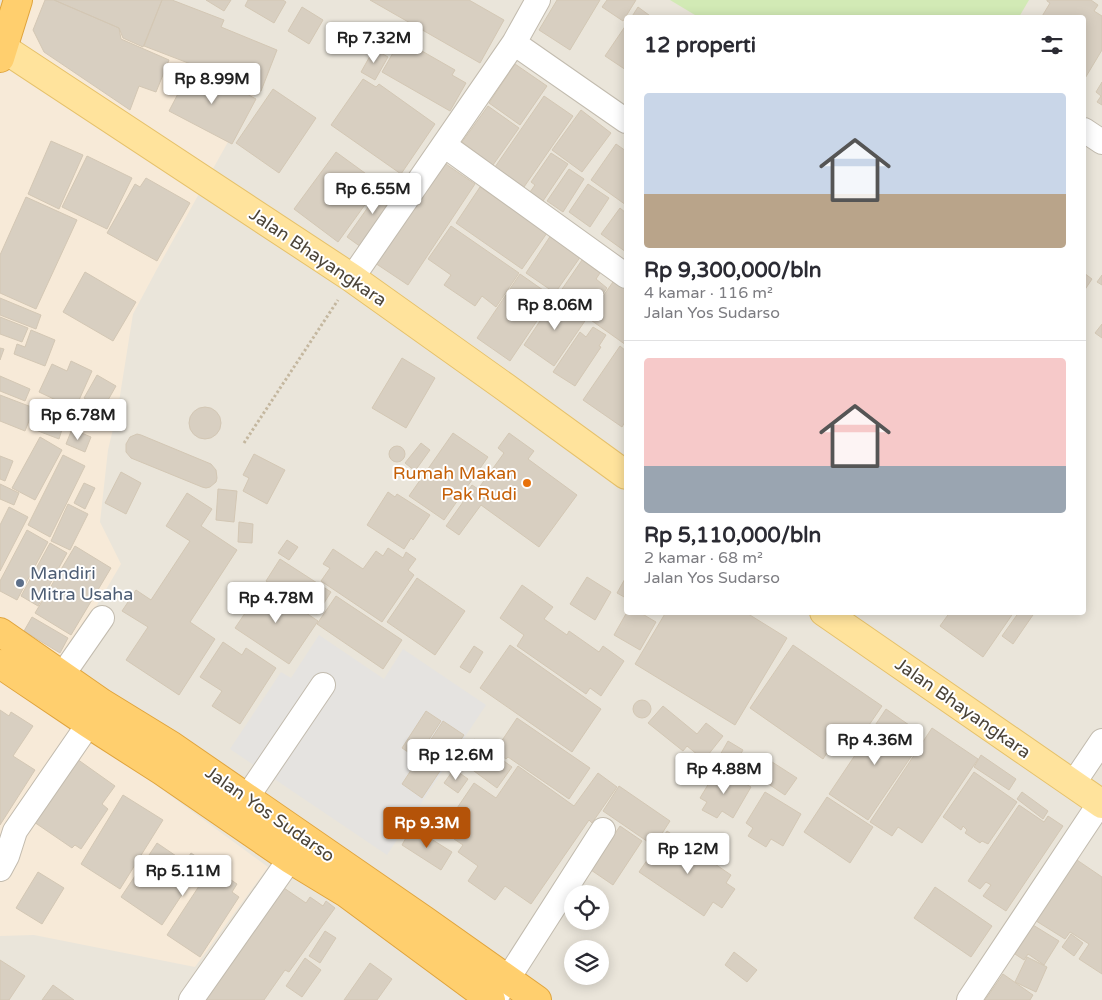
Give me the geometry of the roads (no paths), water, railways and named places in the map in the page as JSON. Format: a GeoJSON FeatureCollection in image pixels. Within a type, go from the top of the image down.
{"type":"FeatureCollection","features":[{"type":"Feature","properties":{"kind":"highway"},"geometry":{"type":"LineString","coordinates":[[1,53],[18,0]]}},
{"type":"Feature","properties":{"kind":"highway","name":"Jalan Yos Sudarso"},"geometry":{"type":"LineString","coordinates":[[0,632],[55,686],[95,714],[162,771],[239,808],[424,920],[497,993]]}},
{"type":"Feature","properties":{"kind":"highway","name":"Jalan Yos Sudarso"},"geometry":{"type":"LineString","coordinates":[[0,664],[55,686]]}},
{"type":"Feature","properties":{"kind":"highway","name":"Jalan Yos Sudarso"},"geometry":{"type":"LineString","coordinates":[[239,808],[290,859],[346,893],[497,993],[537,1000]]}},
{"type":"Feature","properties":{"kind":"main road","name":"Jalan Bhayangkara"},"geometry":{"type":"LineString","coordinates":[[1,53],[352,278],[624,475]]}},
{"type":"Feature","properties":{"kind":"main road","name":"Jalan Bhayangkara"},"geometry":{"type":"LineString","coordinates":[[828,615],[1101,804]]}},
{"type":"Feature","properties":{"kind":"street"},"geometry":{"type":"LineString","coordinates":[[352,278],[514,43],[538,0]]}},
{"type":"Feature","properties":{"kind":"street"},"geometry":{"type":"LineString","coordinates":[[514,43],[624,120]]}},
{"type":"Feature","properties":{"kind":"street"},"geometry":{"type":"LineString","coordinates":[[1086,131],[1102,142]]}},
{"type":"Feature","properties":{"kind":"street"},"geometry":{"type":"LineString","coordinates":[[444,145],[624,275]]}},
{"type":"Feature","properties":{"kind":"street"},"geometry":{"type":"LineString","coordinates":[[55,686],[102,618]]}},
{"type":"Feature","properties":{"kind":"street"},"geometry":{"type":"LineString","coordinates":[[239,808],[323,685]]}},
{"type":"Feature","properties":{"kind":"street"},"geometry":{"type":"LineString","coordinates":[[0,869],[7,856],[15,831],[95,714]]}},
{"type":"Feature","properties":{"kind":"street"},"geometry":{"type":"LineString","coordinates":[[1073,784],[1102,741]]}},
{"type":"Feature","properties":{"kind":"street"},"geometry":{"type":"LineString","coordinates":[[969,1000],[1101,804]]}},
{"type":"Feature","properties":{"kind":"street"},"geometry":{"type":"LineString","coordinates":[[497,993],[603,830]]}},
{"type":"Feature","properties":{"kind":"street"},"geometry":{"type":"LineString","coordinates":[[191,1000],[290,859]]}},
{"type":"Feature","properties":{"kind":"place","name":"Rumah Makan Pak Rudi"},"geometry":{"type":"Point","coordinates":[527,483]}},
{"type":"Feature","properties":{"kind":"place","name":"Mandiri Mitra Usaha"},"geometry":{"type":"Point","coordinates":[20,583]}}]}
